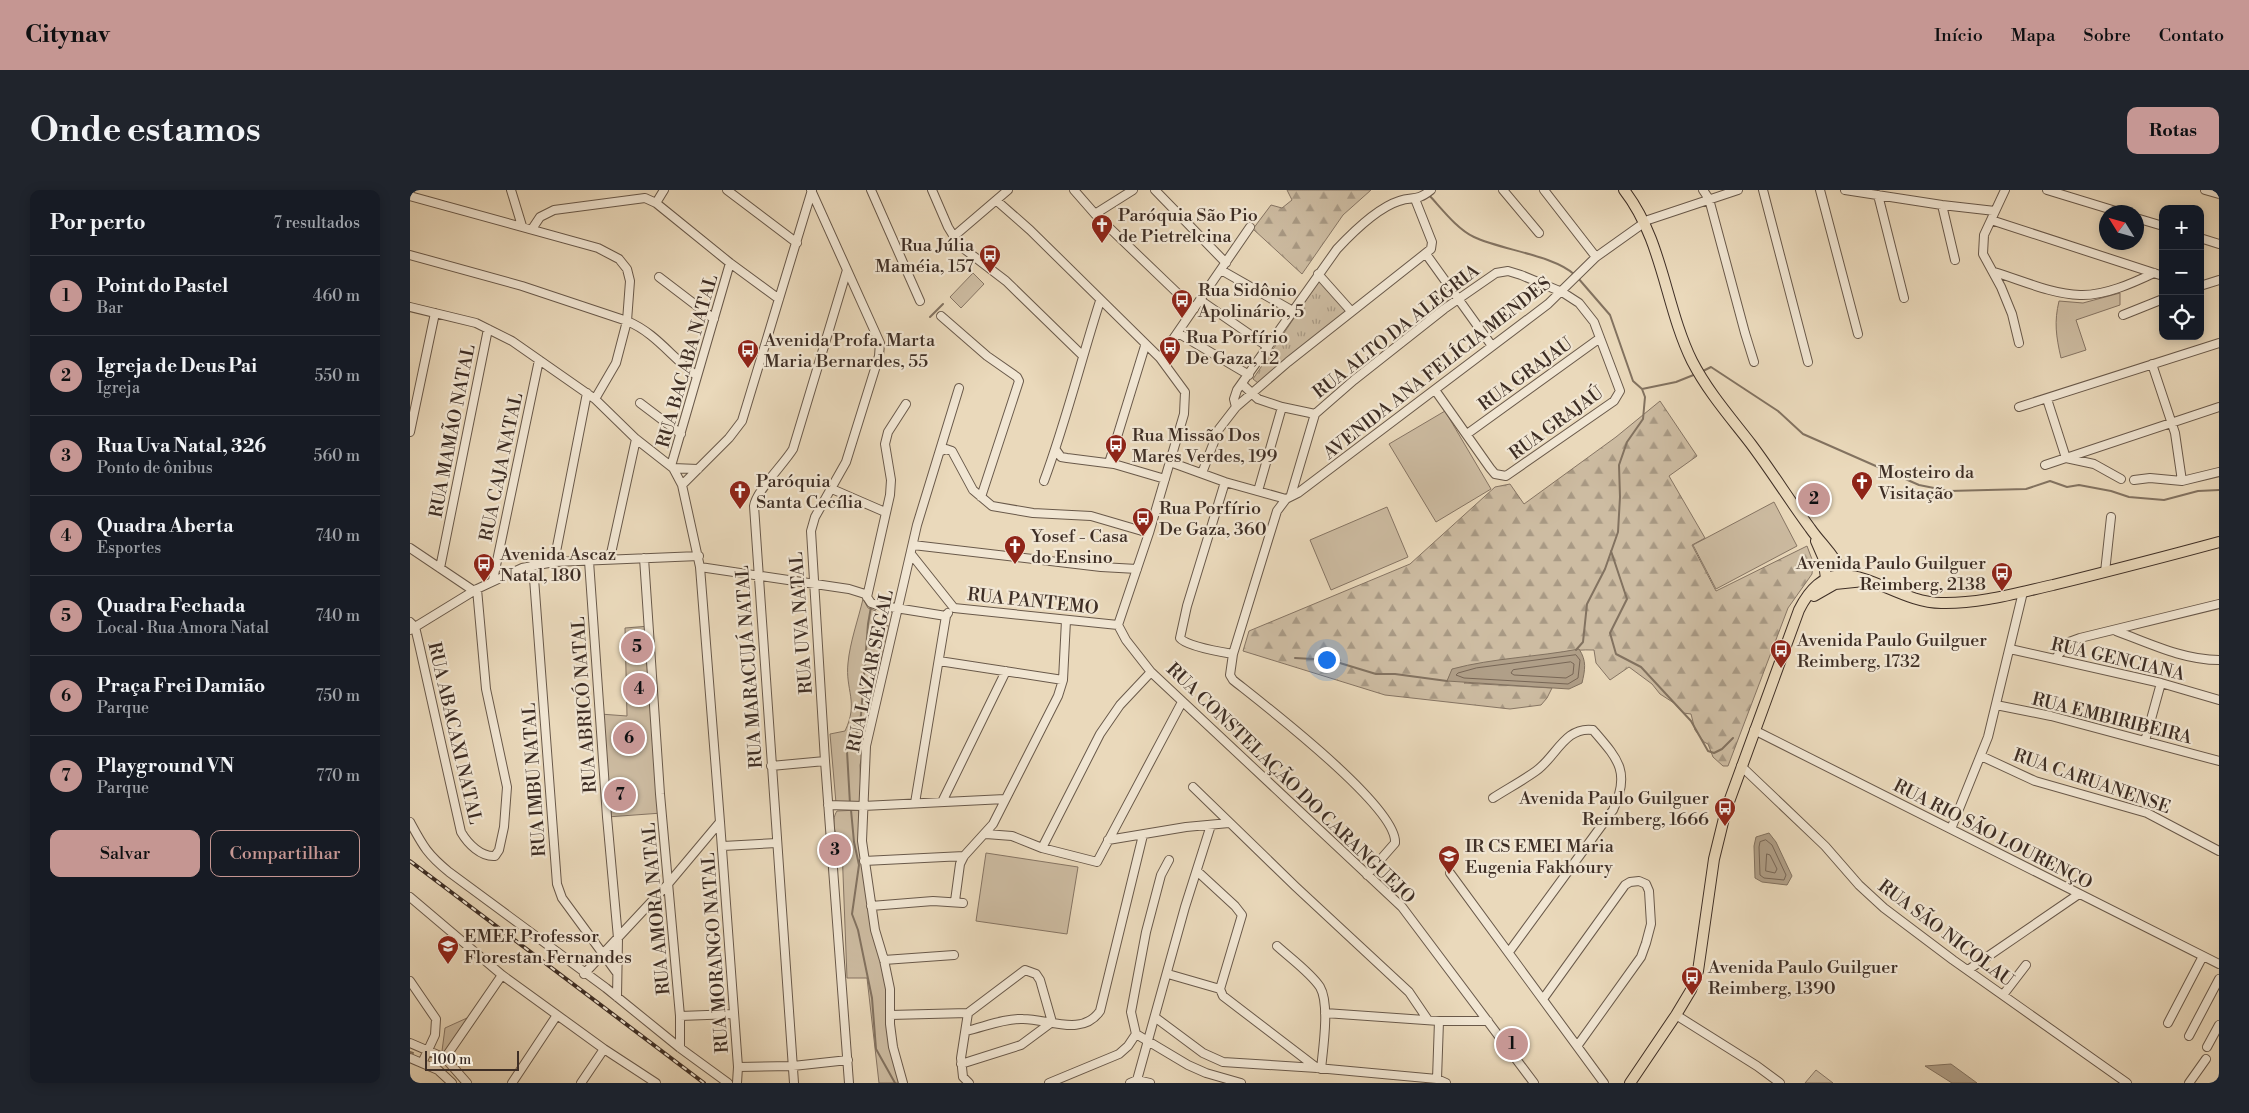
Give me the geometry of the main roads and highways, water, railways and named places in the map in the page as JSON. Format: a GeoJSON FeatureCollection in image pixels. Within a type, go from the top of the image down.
{"type":"FeatureCollection","features":[{"type":"Feature","properties":{"kind":"main road"},"geometry":{"type":"LineString","coordinates":[[1624,190],[1644,223],[1657,256],[1685,345],[1699,373],[1811,530],[1835,558],[1831,579],[1799,610],[1726,810],[1714,859],[1698,971],[1691,990],[1630,1083]]}},
{"type":"Feature","properties":{"kind":"main road"},"geometry":{"type":"LineString","coordinates":[[1811,530],[1831,579]]}},
{"type":"Feature","properties":{"kind":"main road"},"geometry":{"type":"LineString","coordinates":[[1831,579],[1871,581],[1924,601],[1940,603],[1980,600],[2023,592],[2219,542]]}},
{"type":"Feature","properties":{"kind":"water"},"geometry":{"type":"Polygon","coordinates":[[[1579,649],[1585,666],[1582,683],[1569,689],[1447,681],[1452,669],[1468,665],[1579,649]]]}},
{"type":"Feature","properties":{"kind":"water"},"geometry":{"type":"Polygon","coordinates":[[[1769,833],[1776,842],[1792,876],[1787,885],[1762,882],[1755,878],[1754,846],[1756,837],[1769,833]]]}},
{"type":"Feature","properties":{"kind":"water"},"geometry":{"type":"Polygon","coordinates":[[[1951,1064],[1977,1083],[1952,1083],[1925,1066],[1951,1064]]]}},
{"type":"Feature","properties":{"kind":"waterway"},"geometry":{"type":"LineString","coordinates":[[1429,195],[1456,224],[1474,237],[1554,262],[1575,275]]}},
{"type":"Feature","properties":{"kind":"waterway"},"geometry":{"type":"LineString","coordinates":[[1576,650],[1583,642],[1587,604],[1605,569],[1618,532],[1619,465],[1627,442],[1643,419],[1645,397],[1642,389],[1633,381],[1610,315],[1578,278]]}},
{"type":"Feature","properties":{"kind":"waterway"},"geometry":{"type":"LineString","coordinates":[[930,317],[943,304]]}},
{"type":"Feature","properties":{"kind":"waterway"},"geometry":{"type":"LineString","coordinates":[[1703,371],[1711,367],[1778,411],[1803,434],[1919,485],[1949,491],[2026,489],[2050,481],[2067,487],[2079,485],[2111,491],[2129,497],[2164,500],[2198,491],[2219,490]]}},
{"type":"Feature","properties":{"kind":"waterway"},"geometry":{"type":"LineString","coordinates":[[1642,389],[1676,382],[1696,374]]}},
{"type":"Feature","properties":{"kind":"waterway"},"geometry":{"type":"LineString","coordinates":[[1611,551],[1627,599],[1610,633],[1616,654],[1641,667],[1691,721],[1708,751],[1714,753],[1722,749],[1733,738]]}},
{"type":"Feature","properties":{"kind":"waterway"},"geometry":{"type":"LineString","coordinates":[[850,804],[847,751],[857,732],[861,715],[871,607]]}},
{"type":"Feature","properties":{"kind":"waterway"},"geometry":{"type":"LineString","coordinates":[[1295,658],[1330,660],[1376,674],[1395,674],[1447,681]]}},
{"type":"Feature","properties":{"kind":"waterway"},"geometry":{"type":"LineString","coordinates":[[851,810],[854,842],[859,865],[852,914],[858,930],[872,998],[876,1049],[895,1083]]}},
{"type":"Feature","properties":{"kind":"railway"},"geometry":{"type":"LineString","coordinates":[[410,861],[704,1083]]}},
{"type":"Feature","properties":{"kind":"place","name":"Paróquia São Pio de Pietrelcina"},"geometry":{"type":"Point","coordinates":[1102,244]}},
{"type":"Feature","properties":{"kind":"place","name":"Rua Júlia Maméia, 157"},"geometry":{"type":"Point","coordinates":[990,274]}},
{"type":"Feature","properties":{"kind":"place","name":"Rua Sidônio Apolinário, 5"},"geometry":{"type":"Point","coordinates":[1182,319]}},
{"type":"Feature","properties":{"kind":"place","name":"Rua Porfírio De Gaza, 12"},"geometry":{"type":"Point","coordinates":[1170,366]}},
{"type":"Feature","properties":{"kind":"place","name":"Avenida Profa. Marta Maria Bernardes, 55"},"geometry":{"type":"Point","coordinates":[748,369]}},
{"type":"Feature","properties":{"kind":"place","name":"Rua Missão Dos Mares Verdes, 199"},"geometry":{"type":"Point","coordinates":[1116,464]}},
{"type":"Feature","properties":{"kind":"place","name":"Igreja de Deus Pai"},"geometry":{"type":"Point","coordinates":[1814,499]}},
{"type":"Feature","properties":{"kind":"place","name":"Mosteiro da Visitação"},"geometry":{"type":"Point","coordinates":[1862,501]}},
{"type":"Feature","properties":{"kind":"place","name":"Paróquia Santa Cecília"},"geometry":{"type":"Point","coordinates":[740,510]}},
{"type":"Feature","properties":{"kind":"place","name":"Rua Porfírio De Gaza, 360"},"geometry":{"type":"Point","coordinates":[1143,537]}},
{"type":"Feature","properties":{"kind":"place","name":"Yosef - Casa do Ensino"},"geometry":{"type":"Point","coordinates":[1015,565]}},
{"type":"Feature","properties":{"kind":"place","name":"Avenida Ascaz Natal, 180"},"geometry":{"type":"Point","coordinates":[484,583]}},
{"type":"Feature","properties":{"kind":"place","name":"Avenida Paulo Guilguer Reimberg, 2138"},"geometry":{"type":"Point","coordinates":[2002,592]}},
{"type":"Feature","properties":{"kind":"place","name":"Quadra Fechada"},"geometry":{"type":"Point","coordinates":[637,647]}},
{"type":"Feature","properties":{"kind":"place","name":"Avenida Paulo Guilguer Reimberg, 1732"},"geometry":{"type":"Point","coordinates":[1781,669]}},
{"type":"Feature","properties":{"kind":"place","name":"Quadra Aberta"},"geometry":{"type":"Point","coordinates":[639,689]}},
{"type":"Feature","properties":{"kind":"place","name":"Praça Frei Damião"},"geometry":{"type":"Point","coordinates":[629,738]}},
{"type":"Feature","properties":{"kind":"place","name":"Playground VN"},"geometry":{"type":"Point","coordinates":[620,795]}},
{"type":"Feature","properties":{"kind":"place","name":"Avenida Paulo Guilguer Reimberg, 1666"},"geometry":{"type":"Point","coordinates":[1725,827]}},
{"type":"Feature","properties":{"kind":"place","name":"Rua Uva Natal, 326"},"geometry":{"type":"Point","coordinates":[835,850]}},
{"type":"Feature","properties":{"kind":"place","name":"IR CS EMEI Maria Eugenia Fakhoury"},"geometry":{"type":"Point","coordinates":[1449,875]}},
{"type":"Feature","properties":{"kind":"place","name":"EMEF Professor Florestan Fernandes"},"geometry":{"type":"Point","coordinates":[448,965]}},
{"type":"Feature","properties":{"kind":"place","name":"Avenida Paulo Guilguer Reimberg, 1390"},"geometry":{"type":"Point","coordinates":[1692,996]}},
{"type":"Feature","properties":{"kind":"place","name":"Point do Pastel"},"geometry":{"type":"Point","coordinates":[1512,1044]}}]}
